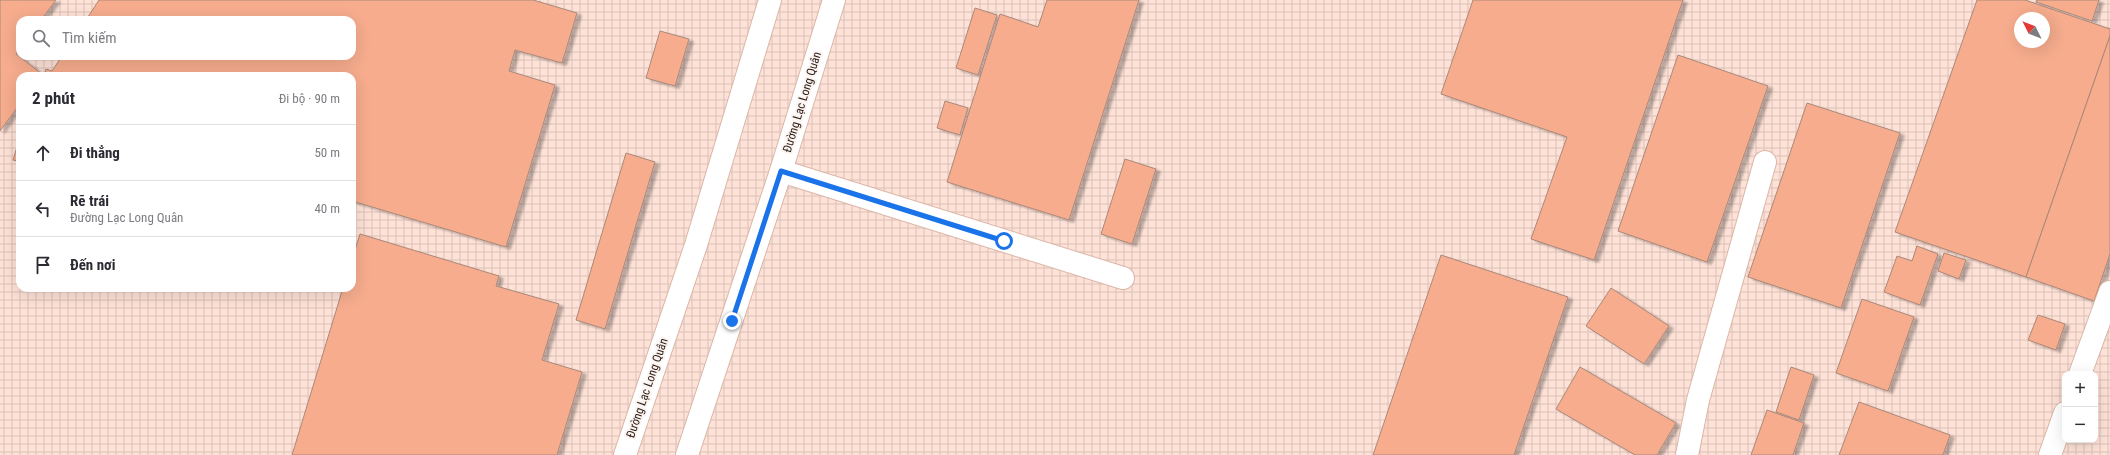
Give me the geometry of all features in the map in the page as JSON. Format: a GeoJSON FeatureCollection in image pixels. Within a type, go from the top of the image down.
{"type":"FeatureCollection","features":[{"type":"Feature","properties":{"kind":"main road","name":"Đường Lạc Long Quân"},"geometry":{"type":"LineString","coordinates":[[625,455],[696,245],[770,0]]}},
{"type":"Feature","properties":{"kind":"main road","name":"Đường Lạc Long Quân"},"geometry":{"type":"LineString","coordinates":[[687,455],[781,171],[834,0]]}},
{"type":"Feature","properties":{"kind":"main road"},"geometry":{"type":"LineString","coordinates":[[1686,455],[1698,400],[1765,162]]}},
{"type":"Feature","properties":{"kind":"main road"},"geometry":{"type":"LineString","coordinates":[[781,171],[1123,278]]}},
{"type":"Feature","properties":{"kind":"main road"},"geometry":{"type":"LineString","coordinates":[[2081,371],[2110,292]]}},
{"type":"Feature","properties":{"kind":"main road"},"geometry":{"type":"LineString","coordinates":[[2050,455],[2062,421]]}},
{"type":"Feature","properties":{"kind":"shaded area"},"geometry":{"type":"Polygon","coordinates":[[[0,0],[2110,0],[2110,455],[0,455],[0,0]]]}},
{"type":"Feature","properties":{"kind":"building"},"geometry":{"type":"Polygon","coordinates":[[[0,0],[56,0],[44,16],[16,16],[16,60],[24,60],[39,72],[16,72],[16,109],[0,131],[0,0]]]}},
{"type":"Feature","properties":{"kind":"building"},"geometry":{"type":"Polygon","coordinates":[[[99,0],[533,0],[577,13],[562,63],[515,50],[509,71],[555,85],[506,247],[356,202],[356,72],[45,72],[46,69],[52,71],[59,60],[356,60],[356,16],[89,16],[99,0]]]}},
{"type":"Feature","properties":{"kind":"building"},"geometry":{"type":"Polygon","coordinates":[[[1047,0],[1139,0],[1069,220],[947,182],[1000,14],[1038,27],[1047,0]]]}},
{"type":"Feature","properties":{"kind":"building"},"geometry":{"type":"Polygon","coordinates":[[[1473,0],[1683,0],[1594,260],[1531,239],[1567,137],[1441,94],[1473,0]]]}},
{"type":"Feature","properties":{"kind":"building"},"geometry":{"type":"Polygon","coordinates":[[[1977,0],[2025,0],[2110,29],[2110,36],[2026,277],[1895,232],[1977,0]]]}},
{"type":"Feature","properties":{"kind":"building"},"geometry":{"type":"Polygon","coordinates":[[[2037,0],[2099,0],[2092,21],[2036,2],[2037,0]]]}},
{"type":"Feature","properties":{"kind":"building"},"geometry":{"type":"Polygon","coordinates":[[[975,8],[997,15],[978,75],[956,68],[975,8]]]}},
{"type":"Feature","properties":{"kind":"building"},"geometry":{"type":"Polygon","coordinates":[[[660,31],[689,39],[675,86],[646,78],[660,31]]]}},
{"type":"Feature","properties":{"kind":"building"},"geometry":{"type":"Polygon","coordinates":[[[2110,36],[2110,254],[2094,301],[2026,277],[2110,36]]]}},
{"type":"Feature","properties":{"kind":"building"},"geometry":{"type":"Polygon","coordinates":[[[1678,55],[1768,86],[1707,262],[1618,231],[1678,55]]]}},
{"type":"Feature","properties":{"kind":"building"},"geometry":{"type":"Polygon","coordinates":[[[945,101],[968,108],[960,135],[937,128],[945,101]]]}},
{"type":"Feature","properties":{"kind":"building"},"geometry":{"type":"Polygon","coordinates":[[[1807,103],[1900,133],[1841,308],[1748,277],[1807,103]]]}},
{"type":"Feature","properties":{"kind":"building"},"geometry":{"type":"Polygon","coordinates":[[[16,150],[16,161],[13,160],[16,150]]]}},
{"type":"Feature","properties":{"kind":"building"},"geometry":{"type":"Polygon","coordinates":[[[626,153],[655,162],[605,329],[576,320],[626,153]]]}},
{"type":"Feature","properties":{"kind":"building"},"geometry":{"type":"Polygon","coordinates":[[[1125,159],[1156,169],[1132,244],[1101,234],[1125,159]]]}},
{"type":"Feature","properties":{"kind":"building"},"geometry":{"type":"Polygon","coordinates":[[[360,234],[499,276],[496,286],[559,304],[542,360],[582,372],[557,455],[292,455],[342,292],[356,292],[356,246],[360,234]]]}},
{"type":"Feature","properties":{"kind":"building"},"geometry":{"type":"Polygon","coordinates":[[[1917,246],[1938,254],[1920,305],[1884,292],[1897,256],[1912,261],[1917,246]]]}},
{"type":"Feature","properties":{"kind":"building"},"geometry":{"type":"Polygon","coordinates":[[[1944,253],[1966,260],[1959,279],[1938,271],[1944,253]]]}},
{"type":"Feature","properties":{"kind":"building"},"geometry":{"type":"Polygon","coordinates":[[[1441,255],[1568,297],[1514,455],[1373,455],[1441,255]]]}},
{"type":"Feature","properties":{"kind":"building"},"geometry":{"type":"Polygon","coordinates":[[[1611,288],[1669,326],[1644,364],[1586,326],[1611,288]]]}},
{"type":"Feature","properties":{"kind":"building"},"geometry":{"type":"Polygon","coordinates":[[[1862,299],[1914,317],[1888,391],[1836,373],[1862,299]]]}},
{"type":"Feature","properties":{"kind":"building"},"geometry":{"type":"Polygon","coordinates":[[[2038,315],[2065,324],[2056,350],[2028,340],[2038,315]]]}},
{"type":"Feature","properties":{"kind":"building"},"geometry":{"type":"Polygon","coordinates":[[[1580,367],[1676,423],[1657,455],[1635,455],[1556,409],[1580,367]]]}},
{"type":"Feature","properties":{"kind":"building"},"geometry":{"type":"Polygon","coordinates":[[[1791,367],[1814,375],[1799,420],[1776,412],[1791,367]]]}},
{"type":"Feature","properties":{"kind":"building"},"geometry":{"type":"Polygon","coordinates":[[[1859,402],[1950,435],[1943,455],[1839,455],[1859,402]]]}},
{"type":"Feature","properties":{"kind":"building"},"geometry":{"type":"Polygon","coordinates":[[[1767,410],[1804,423],[1793,455],[1751,455],[1767,410]]]}},
{"type":"Feature","properties":{"kind":"route"},"geometry":{"type":"LineString","coordinates":[[732,321],[781,171],[1004,241]]}}]}
